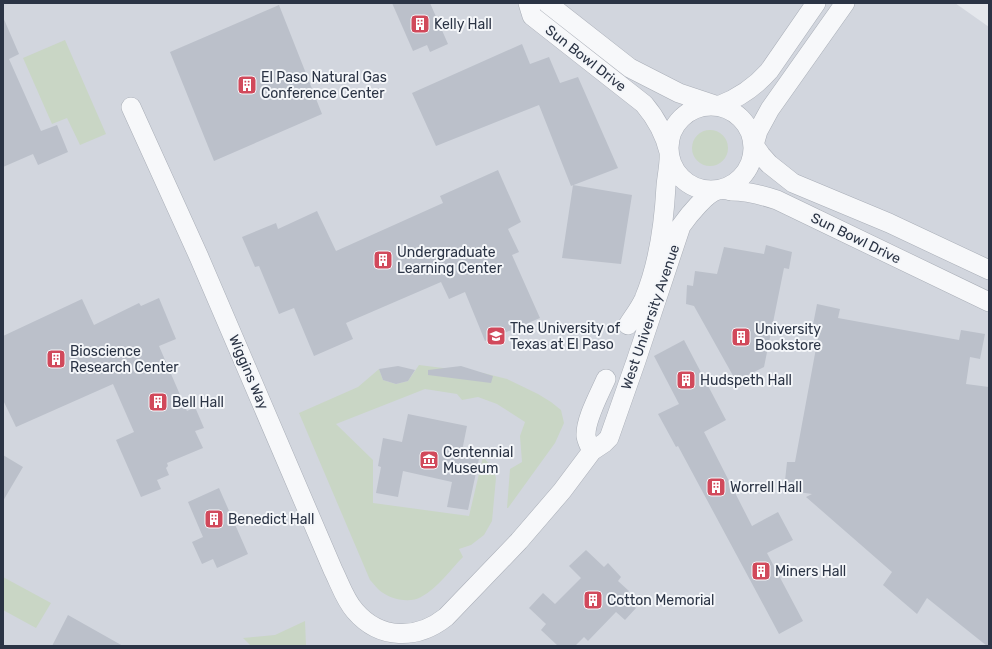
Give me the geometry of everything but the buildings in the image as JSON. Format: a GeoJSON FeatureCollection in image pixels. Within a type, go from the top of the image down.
{"type":"FeatureCollection","features":[{"type":"Feature","properties":{"kind":"street","name":"Sun Bowl Drive"},"geometry":{"type":"LineString","coordinates":[[528,3],[532,16],[644,104],[656,120],[669,153]]}},
{"type":"Feature","properties":{"kind":"street"},"geometry":{"type":"LineString","coordinates":[[547,3],[630,68],[679,93],[718,106],[738,116],[749,130],[754,145]]}},
{"type":"Feature","properties":{"kind":"street"},"geometry":{"type":"LineString","coordinates":[[816,3],[769,71],[760,81],[743,95],[718,106],[694,109],[679,120],[673,128],[670,137],[669,153],[672,164],[683,180],[691,186],[700,189],[718,190],[728,187],[743,175],[752,158],[758,131],[770,109],[845,3]]}},
{"type":"Feature","properties":{"kind":"street","name":"Wiggins Way"},"geometry":{"type":"LineString","coordinates":[[131,107],[211,285],[333,570],[354,610],[361,618],[377,629]]}},
{"type":"Feature","properties":{"kind":"street","name":"Sun Bowl Drive"},"geometry":{"type":"LineString","coordinates":[[754,145],[769,164],[793,183],[889,223],[989,270]]}},
{"type":"Feature","properties":{"kind":"street","name":"West University Avenue"},"geometry":{"type":"LineString","coordinates":[[628,325],[643,300],[658,252],[666,199],[669,153]]}},
{"type":"Feature","properties":{"kind":"street","name":"Sun Bowl Drive"},"geometry":{"type":"LineString","coordinates":[[718,190],[744,191],[760,194],[777,200],[989,302]]}},
{"type":"Feature","properties":{"kind":"street","name":"West University Avenue"},"geometry":{"type":"LineString","coordinates":[[377,629],[389,633],[415,633],[437,624],[446,617],[519,541],[562,491],[592,451],[609,438],[681,226],[690,212],[702,201],[718,190]]}},
{"type":"Feature","properties":{"kind":"street","name":"West University Avenue"},"geometry":{"type":"LineString","coordinates":[[592,451],[586,439],[586,431],[591,413],[606,379]]}},
{"type":"Feature","properties":{"kind":"shaded area","name":"The University of Texas at El Paso"},"geometry":{"type":"Polygon","coordinates":[[[3,3],[955,3],[989,27],[989,646],[3,646],[3,3]]]}},
{"type":"Feature","properties":{"kind":"green space"},"geometry":{"type":"Polygon","coordinates":[[[65,40],[106,134],[80,145],[67,118],[52,124],[23,58],[65,40]]]}},
{"type":"Feature","properties":{"kind":"green space"},"geometry":{"type":"Polygon","coordinates":[[[714,130],[723,135],[727,141],[727,155],[723,161],[714,166],[706,166],[697,161],[693,155],[692,144],[697,135],[703,131],[714,130]]]}},
{"type":"Feature","properties":{"kind":"green space"},"geometry":{"type":"Polygon","coordinates":[[[419,365],[483,373],[507,379],[551,402],[561,410],[564,423],[555,443],[508,508],[510,469],[522,462],[520,436],[525,422],[497,404],[478,397],[462,400],[457,394],[425,389],[336,424],[373,460],[373,503],[469,516],[483,457],[493,468],[496,478],[492,521],[484,535],[471,545],[459,549],[463,557],[433,589],[416,599],[405,600],[393,598],[382,593],[370,580],[299,413],[358,387],[379,369],[383,380],[396,384],[408,381],[419,365]]]}},
{"type":"Feature","properties":{"kind":"green space"},"geometry":{"type":"Polygon","coordinates":[[[3,577],[51,603],[36,628],[3,610],[3,577]]]}},
{"type":"Feature","properties":{"kind":"green space"},"geometry":{"type":"Polygon","coordinates":[[[305,621],[306,646],[251,646],[243,638],[275,635],[305,621]]]}},
{"type":"Feature","properties":{"kind":"place","name":"Kelly Hall"},"geometry":{"type":"Point","coordinates":[420,24]}},
{"type":"Feature","properties":{"kind":"place","name":"El Paso Natural Gas Conference Center"},"geometry":{"type":"Point","coordinates":[247,85]}},
{"type":"Feature","properties":{"kind":"place","name":"Undergraduate Learning Center"},"geometry":{"type":"Point","coordinates":[383,260]}},
{"type":"Feature","properties":{"kind":"place","name":"The University of Texas at El Paso"},"geometry":{"type":"Point","coordinates":[496,336]}},
{"type":"Feature","properties":{"kind":"place","name":"University Bookstore"},"geometry":{"type":"Point","coordinates":[741,337]}},
{"type":"Feature","properties":{"kind":"place","name":"Bioscience Research Center"},"geometry":{"type":"Point","coordinates":[56,359]}},
{"type":"Feature","properties":{"kind":"place","name":"Hudspeth Hall"},"geometry":{"type":"Point","coordinates":[686,380]}},
{"type":"Feature","properties":{"kind":"place","name":"Bell Hall"},"geometry":{"type":"Point","coordinates":[158,402]}},
{"type":"Feature","properties":{"kind":"place","name":"Centennial Museum"},"geometry":{"type":"Point","coordinates":[429,460]}},
{"type":"Feature","properties":{"kind":"place","name":"Worrell Hall"},"geometry":{"type":"Point","coordinates":[716,487]}},
{"type":"Feature","properties":{"kind":"place","name":"Benedict Hall"},"geometry":{"type":"Point","coordinates":[214,519]}},
{"type":"Feature","properties":{"kind":"place","name":"Miners Hall"},"geometry":{"type":"Point","coordinates":[761,571]}},
{"type":"Feature","properties":{"kind":"place","name":"Cotton Memorial"},"geometry":{"type":"Point","coordinates":[593,600]}}]}
